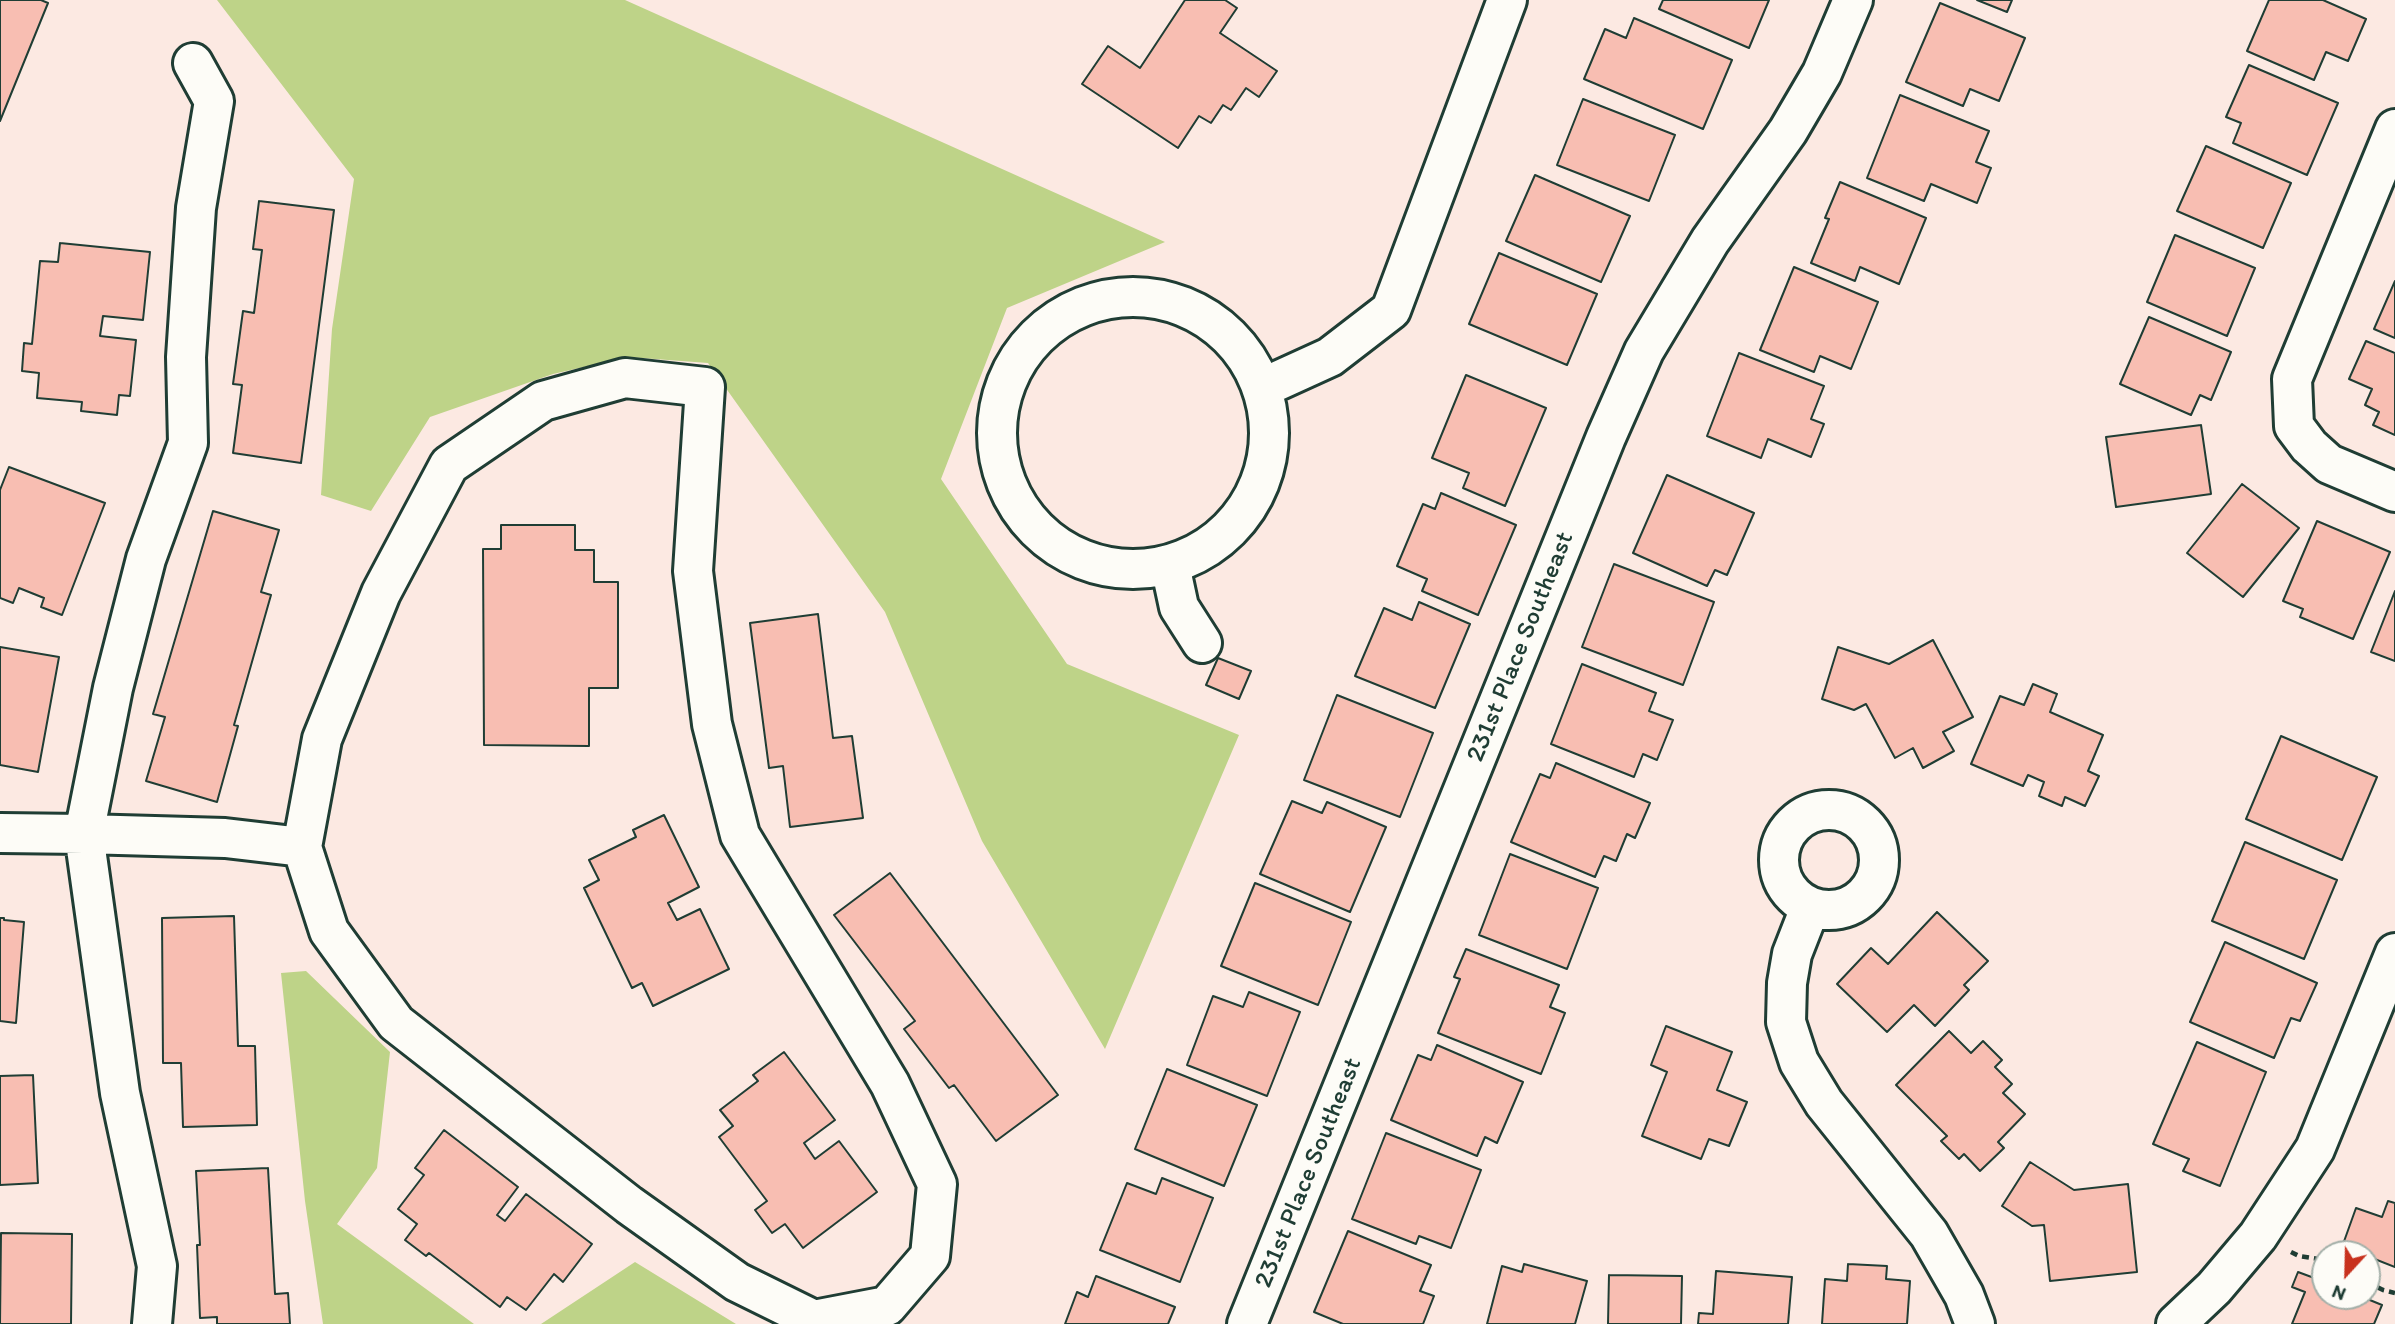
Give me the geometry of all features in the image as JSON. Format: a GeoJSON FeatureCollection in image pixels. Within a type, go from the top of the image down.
{"type":"FeatureCollection","features":[{"type":"Feature","properties":{"kind":"street"},"geometry":{"type":"LineString","coordinates":[[1262,388],[1330,357],[1391,310],[1507,0]]}},
{"type":"Feature","properties":{"kind":"street","name":"231st Place Southeast"},"geometry":{"type":"LineString","coordinates":[[1247,1324],[1601,450],[1644,351],[1710,242],[1788,131],[1822,73],[1853,0]]}},
{"type":"Feature","properties":{"kind":"street"},"geometry":{"type":"LineString","coordinates":[[152,1324],[157,1266],[120,1093],[84,834],[113,688],[146,559],[188,443],[186,357],[196,208],[214,101],[193,64]]}},
{"type":"Feature","properties":{"kind":"street"},"geometry":{"type":"LineString","coordinates":[[2395,129],[2292,379],[2294,426],[2309,446],[2329,464],[2395,492]]}},
{"type":"Feature","properties":{"kind":"street"},"geometry":{"type":"LineString","coordinates":[[1118,296],[1164,299],[1206,317],[1241,348],[1262,388],[1270,432],[1263,476],[1235,523],[1211,545],[1170,565],[1126,570],[1083,560],[1045,538],[1016,504],[998,462],[996,416],[1009,372],[1036,334],[1074,309],[1118,296]]}},
{"type":"Feature","properties":{"kind":"street"},"geometry":{"type":"LineString","coordinates":[[625,379],[705,387],[693,571],[712,724],[740,835],[890,1084],[937,1184],[930,1256],[887,1306],[814,1320],[737,1282],[629,1205],[396,1023],[329,931],[302,847],[322,739],[381,593],[449,465],[543,401],[625,379]]}},
{"type":"Feature","properties":{"kind":"street"},"geometry":{"type":"LineString","coordinates":[[1170,565],[1179,607],[1202,643]]}},
{"type":"Feature","properties":{"kind":"street"},"geometry":{"type":"LineString","coordinates":[[0,833],[225,838],[302,847]]}},
{"type":"Feature","properties":{"kind":"street"},"geometry":{"type":"LineString","coordinates":[[1810,908],[1792,954],[1787,983],[1786,1022],[1799,1062],[1824,1102],[1929,1234],[1964,1295],[1975,1324]]}},
{"type":"Feature","properties":{"kind":"street"},"geometry":{"type":"LineString","coordinates":[[2176,1324],[2214,1288],[2258,1236],[2315,1149],[2395,953]]}},
{"type":"Feature","properties":{"kind":"green space"},"geometry":{"type":"Polygon","coordinates":[[[217,0],[625,0],[1165,242],[1007,308],[941,479],[1067,664],[1239,735],[1105,1049],[982,841],[885,612],[708,363],[628,357],[553,374],[430,417],[371,511],[321,495],[332,329],[354,179],[217,0]]]}},
{"type":"Feature","properties":{"kind":"green space"},"geometry":{"type":"Polygon","coordinates":[[[306,971],[390,1052],[377,1168],[337,1224],[474,1324],[323,1324],[305,1201],[281,973],[306,971]]]}},
{"type":"Feature","properties":{"kind":"green space"},"geometry":{"type":"Polygon","coordinates":[[[635,1262],[736,1324],[541,1324],[635,1262]]]}},
{"type":"Feature","properties":{"kind":"building"},"geometry":{"type":"Polygon","coordinates":[[[0,0],[41,0],[48,3],[0,121],[0,0]]]}},
{"type":"Feature","properties":{"kind":"building"},"geometry":{"type":"Polygon","coordinates":[[[1185,0],[1225,0],[1237,8],[1220,33],[1277,71],[1259,97],[1246,88],[1231,110],[1223,105],[1211,123],[1199,116],[1178,148],[1082,84],[1108,46],[1140,68],[1185,0]]]}},
{"type":"Feature","properties":{"kind":"building"},"geometry":{"type":"Polygon","coordinates":[[[1663,0],[1769,0],[1749,48],[1659,9],[1663,0]]]}},
{"type":"Feature","properties":{"kind":"building"},"geometry":{"type":"Polygon","coordinates":[[[1977,0],[2012,0],[2007,12],[1977,0]]]}},
{"type":"Feature","properties":{"kind":"building"},"geometry":{"type":"Polygon","coordinates":[[[2269,0],[2323,0],[2366,19],[2348,61],[2326,52],[2314,80],[2247,51],[2269,0]]]}},
{"type":"Feature","properties":{"kind":"building"},"geometry":{"type":"Polygon","coordinates":[[[1940,3],[2025,38],[1999,101],[1970,89],[1963,106],[1906,82],[1940,3]]]}},
{"type":"Feature","properties":{"kind":"building"},"geometry":{"type":"Polygon","coordinates":[[[1634,18],[1732,60],[1703,129],[1584,79],[1605,29],[1626,38],[1634,18]]]}},
{"type":"Feature","properties":{"kind":"building"},"geometry":{"type":"Polygon","coordinates":[[[2249,65],[2338,103],[2307,175],[2233,143],[2241,123],[2226,117],[2249,65]]]}},
{"type":"Feature","properties":{"kind":"building"},"geometry":{"type":"Polygon","coordinates":[[[1900,95],[1989,131],[1976,162],[1991,168],[1977,203],[1931,184],[1924,201],[1867,178],[1900,95]]]}},
{"type":"Feature","properties":{"kind":"building"},"geometry":{"type":"Polygon","coordinates":[[[1583,99],[1675,135],[1649,201],[1557,165],[1583,99]]]}},
{"type":"Feature","properties":{"kind":"building"},"geometry":{"type":"Polygon","coordinates":[[[2206,146],[2291,183],[2263,248],[2177,211],[2206,146]]]}},
{"type":"Feature","properties":{"kind":"building"},"geometry":{"type":"Polygon","coordinates":[[[1535,175],[1630,216],[1601,282],[1506,241],[1535,175]]]}},
{"type":"Feature","properties":{"kind":"building"},"geometry":{"type":"Polygon","coordinates":[[[1840,182],[1926,218],[1899,284],[1860,267],[1855,281],[1811,263],[1829,219],[1825,218],[1840,182]]]}},
{"type":"Feature","properties":{"kind":"building"},"geometry":{"type":"Polygon","coordinates":[[[259,201],[334,210],[301,463],[233,453],[242,385],[233,384],[243,311],[254,313],[262,250],[253,249],[259,201]]]}},
{"type":"Feature","properties":{"kind":"building"},"geometry":{"type":"Polygon","coordinates":[[[2175,235],[2255,268],[2227,336],[2147,302],[2175,235]]]}},
{"type":"Feature","properties":{"kind":"building"},"geometry":{"type":"Polygon","coordinates":[[[60,243],[150,252],[143,320],[103,316],[100,336],[136,340],[130,396],[119,395],[117,415],[81,411],[82,402],[37,398],[39,373],[22,371],[24,343],[32,344],[40,261],[58,262],[60,243]]]}},
{"type":"Feature","properties":{"kind":"building"},"geometry":{"type":"Polygon","coordinates":[[[1499,253],[1597,294],[1567,365],[1469,324],[1499,253]]]}},
{"type":"Feature","properties":{"kind":"building"},"geometry":{"type":"Polygon","coordinates":[[[1794,267],[1878,302],[1851,369],[1820,356],[1814,372],[1760,350],[1794,267]]]}},
{"type":"Feature","properties":{"kind":"building"},"geometry":{"type":"Polygon","coordinates":[[[2395,281],[2395,338],[2374,329],[2395,281]]]}},
{"type":"Feature","properties":{"kind":"building"},"geometry":{"type":"Polygon","coordinates":[[[2149,317],[2231,352],[2211,400],[2200,395],[2191,415],[2120,384],[2149,317]]]}},
{"type":"Feature","properties":{"kind":"building"},"geometry":{"type":"Polygon","coordinates":[[[2366,341],[2395,353],[2395,435],[2373,425],[2379,412],[2365,405],[2372,389],[2349,379],[2366,341]]]}},
{"type":"Feature","properties":{"kind":"building"},"geometry":{"type":"Polygon","coordinates":[[[1739,353],[1824,386],[1811,419],[1824,424],[1811,457],[1768,439],[1761,458],[1707,436],[1739,353]]]}},
{"type":"Feature","properties":{"kind":"building"},"geometry":{"type":"Polygon","coordinates":[[[1466,375],[1546,408],[1505,506],[1463,488],[1469,473],[1432,458],[1466,375]]]}},
{"type":"Feature","properties":{"kind":"building"},"geometry":{"type":"Polygon","coordinates":[[[2201,425],[2211,494],[2116,507],[2106,437],[2201,425]]]}},
{"type":"Feature","properties":{"kind":"building"},"geometry":{"type":"Polygon","coordinates":[[[9,467],[105,503],[62,615],[41,607],[44,598],[19,588],[13,603],[0,598],[0,490],[9,467]]]}},
{"type":"Feature","properties":{"kind":"building"},"geometry":{"type":"Polygon","coordinates":[[[1667,475],[1754,513],[1727,575],[1715,570],[1707,586],[1633,553],[1667,475]]]}},
{"type":"Feature","properties":{"kind":"building"},"geometry":{"type":"Polygon","coordinates":[[[2242,484],[2299,528],[2243,597],[2187,553],[2242,484]]]}},
{"type":"Feature","properties":{"kind":"building"},"geometry":{"type":"Polygon","coordinates":[[[1441,493],[1516,525],[1478,615],[1422,591],[1427,579],[1397,566],[1423,504],[1435,509],[1441,493]]]}},
{"type":"Feature","properties":{"kind":"building"},"geometry":{"type":"Polygon","coordinates":[[[213,511],[279,530],[261,592],[271,595],[234,725],[238,726],[217,802],[146,781],[165,717],[153,714],[213,511]]]}},
{"type":"Feature","properties":{"kind":"building"},"geometry":{"type":"Polygon","coordinates":[[[2317,521],[2390,552],[2353,639],[2300,617],[2303,609],[2283,601],[2317,521]]]}},
{"type":"Feature","properties":{"kind":"building"},"geometry":{"type":"Polygon","coordinates":[[[501,525],[575,525],[575,550],[594,550],[594,582],[618,582],[618,688],[589,688],[589,746],[484,745],[483,549],[501,549],[501,525]]]}},
{"type":"Feature","properties":{"kind":"building"},"geometry":{"type":"Polygon","coordinates":[[[1614,564],[1714,602],[1683,685],[1582,647],[1614,564]]]}},
{"type":"Feature","properties":{"kind":"building"},"geometry":{"type":"Polygon","coordinates":[[[2395,591],[2395,661],[2371,652],[2395,591]]]}},
{"type":"Feature","properties":{"kind":"building"},"geometry":{"type":"Polygon","coordinates":[[[1419,602],[1470,624],[1435,708],[1355,676],[1384,608],[1412,620],[1419,602]]]}},
{"type":"Feature","properties":{"kind":"building"},"geometry":{"type":"Polygon","coordinates":[[[818,614],[833,738],[852,736],[863,818],[790,827],[783,766],[769,768],[750,623],[818,614]]]}},
{"type":"Feature","properties":{"kind":"building"},"geometry":{"type":"Polygon","coordinates":[[[1933,640],[1973,717],[1943,732],[1954,751],[1923,768],[1913,748],[1895,758],[1866,704],[1854,710],[1822,699],[1838,647],[1889,664],[1933,640]]]}},
{"type":"Feature","properties":{"kind":"building"},"geometry":{"type":"Polygon","coordinates":[[[0,647],[59,657],[38,772],[0,765],[0,647]]]}},
{"type":"Feature","properties":{"kind":"building"},"geometry":{"type":"Polygon","coordinates":[[[1218,658],[1251,671],[1239,699],[1206,685],[1218,658]]]}},
{"type":"Feature","properties":{"kind":"building"},"geometry":{"type":"Polygon","coordinates":[[[1582,664],[1656,693],[1649,711],[1673,720],[1657,760],[1643,754],[1634,777],[1551,744],[1582,664]]]}},
{"type":"Feature","properties":{"kind":"building"},"geometry":{"type":"Polygon","coordinates":[[[2033,684],[2057,694],[2050,712],[2103,735],[2088,771],[2099,776],[2085,806],[2065,797],[2062,806],[2039,796],[2044,782],[2028,775],[2023,786],[1971,764],[2000,696],[2024,705],[2033,684]]]}},
{"type":"Feature","properties":{"kind":"building"},"geometry":{"type":"Polygon","coordinates":[[[1337,695],[1433,733],[1400,817],[1304,780],[1337,695]]]}},
{"type":"Feature","properties":{"kind":"building"},"geometry":{"type":"Polygon","coordinates":[[[2281,736],[2377,777],[2342,860],[2246,819],[2281,736]]]}},
{"type":"Feature","properties":{"kind":"building"},"geometry":{"type":"Polygon","coordinates":[[[1556,763],[1650,803],[1635,838],[1627,834],[1616,861],[1604,856],[1595,877],[1511,842],[1540,774],[1550,778],[1556,763]]]}},
{"type":"Feature","properties":{"kind":"building"},"geometry":{"type":"Polygon","coordinates":[[[1292,801],[1322,813],[1327,802],[1386,827],[1350,912],[1260,874],[1292,801]]]}},
{"type":"Feature","properties":{"kind":"building"},"geometry":{"type":"Polygon","coordinates":[[[664,815],[699,887],[668,903],[677,920],[700,909],[729,969],[653,1006],[642,983],[632,988],[584,888],[599,880],[589,860],[636,837],[633,830],[664,815]]]}},
{"type":"Feature","properties":{"kind":"building"},"geometry":{"type":"Polygon","coordinates":[[[2245,842],[2337,880],[2304,959],[2212,921],[2245,842]]]}},
{"type":"Feature","properties":{"kind":"building"},"geometry":{"type":"Polygon","coordinates":[[[1510,854],[1598,888],[1567,969],[1479,935],[1510,854]]]}},
{"type":"Feature","properties":{"kind":"building"},"geometry":{"type":"Polygon","coordinates":[[[890,873],[1058,1095],[996,1141],[954,1085],[949,1088],[904,1029],[915,1021],[834,915],[890,873]]]}},
{"type":"Feature","properties":{"kind":"building"},"geometry":{"type":"Polygon","coordinates":[[[1255,883],[1351,922],[1318,1005],[1221,966],[1255,883]]]}},
{"type":"Feature","properties":{"kind":"building"},"geometry":{"type":"Polygon","coordinates":[[[1937,912],[1988,961],[1964,985],[1969,990],[1935,1026],[1914,1005],[1887,1032],[1837,984],[1871,948],[1888,964],[1937,912]]]}},
{"type":"Feature","properties":{"kind":"building"},"geometry":{"type":"Polygon","coordinates":[[[234,916],[238,1046],[255,1046],[257,1125],[183,1127],[181,1063],[163,1063],[162,918],[234,916]]]}},
{"type":"Feature","properties":{"kind":"building"},"geometry":{"type":"Polygon","coordinates":[[[0,918],[24,922],[16,1023],[0,1021],[0,918]]]}},
{"type":"Feature","properties":{"kind":"building"},"geometry":{"type":"Polygon","coordinates":[[[2225,942],[2317,983],[2300,1021],[2291,1018],[2274,1058],[2190,1022],[2225,942]]]}},
{"type":"Feature","properties":{"kind":"building"},"geometry":{"type":"Polygon","coordinates":[[[1466,949],[1559,985],[1550,1007],[1565,1013],[1541,1074],[1438,1033],[1460,979],[1454,977],[1466,949]]]}},
{"type":"Feature","properties":{"kind":"building"},"geometry":{"type":"Polygon","coordinates":[[[1249,992],[1300,1012],[1267,1096],[1187,1065],[1213,996],[1243,1007],[1249,992]]]}},
{"type":"Feature","properties":{"kind":"building"},"geometry":{"type":"Polygon","coordinates":[[[1666,1026],[1732,1052],[1717,1090],[1747,1102],[1729,1146],[1709,1139],[1701,1159],[1642,1136],[1667,1072],[1651,1065],[1666,1026]]]}},
{"type":"Feature","properties":{"kind":"building"},"geometry":{"type":"Polygon","coordinates":[[[1949,1031],[1971,1053],[1983,1041],[2002,1060],[1995,1067],[2012,1084],[2003,1093],[2025,1114],[1998,1142],[2004,1148],[1980,1171],[1964,1154],[1959,1159],[1941,1141],[1947,1136],[1896,1085],[1949,1031]]]}},
{"type":"Feature","properties":{"kind":"building"},"geometry":{"type":"Polygon","coordinates":[[[2197,1042],[2266,1072],[2220,1186],[2183,1171],[2189,1159],[2153,1144],[2197,1042]]]}},
{"type":"Feature","properties":{"kind":"building"},"geometry":{"type":"Polygon","coordinates":[[[1437,1045],[1523,1082],[1497,1143],[1485,1137],[1477,1156],[1391,1120],[1418,1055],[1431,1060],[1437,1045]]]}},
{"type":"Feature","properties":{"kind":"building"},"geometry":{"type":"Polygon","coordinates":[[[784,1052],[835,1120],[804,1143],[815,1159],[839,1141],[877,1192],[803,1248],[785,1224],[772,1233],[755,1210],[767,1201],[719,1137],[733,1126],[720,1110],[758,1081],[753,1075],[784,1052]]]}},
{"type":"Feature","properties":{"kind":"building"},"geometry":{"type":"Polygon","coordinates":[[[1167,1069],[1257,1105],[1224,1186],[1135,1149],[1167,1069]]]}},
{"type":"Feature","properties":{"kind":"building"},"geometry":{"type":"Polygon","coordinates":[[[33,1075],[38,1183],[0,1185],[0,1076],[33,1075]]]}},
{"type":"Feature","properties":{"kind":"building"},"geometry":{"type":"Polygon","coordinates":[[[444,1130],[518,1187],[497,1215],[505,1221],[526,1194],[592,1244],[563,1282],[554,1274],[526,1310],[507,1297],[500,1307],[429,1253],[426,1256],[405,1240],[417,1224],[398,1209],[424,1175],[415,1168],[444,1130]]]}},
{"type":"Feature","properties":{"kind":"building"},"geometry":{"type":"Polygon","coordinates":[[[1386,1133],[1481,1170],[1451,1248],[1419,1236],[1416,1244],[1352,1219],[1386,1133]]]}},
{"type":"Feature","properties":{"kind":"building"},"geometry":{"type":"Polygon","coordinates":[[[2030,1162],[2074,1190],[2128,1184],[2137,1272],[2050,1281],[2044,1225],[2032,1226],[2002,1206],[2030,1162]]]}},
{"type":"Feature","properties":{"kind":"building"},"geometry":{"type":"Polygon","coordinates":[[[268,1168],[275,1294],[288,1293],[290,1324],[217,1324],[217,1317],[200,1318],[196,1171],[268,1168]]]}},
{"type":"Feature","properties":{"kind":"building"},"geometry":{"type":"Polygon","coordinates":[[[1162,1178],[1213,1198],[1180,1282],[1100,1250],[1127,1183],[1156,1194],[1162,1178]]]}},
{"type":"Feature","properties":{"kind":"building"},"geometry":{"type":"Polygon","coordinates":[[[2388,1201],[2395,1203],[2395,1267],[2381,1262],[2381,1240],[2345,1240],[2356,1208],[2382,1217],[2388,1201]]]}},
{"type":"Feature","properties":{"kind":"building"},"geometry":{"type":"Polygon","coordinates":[[[1348,1231],[1431,1265],[1420,1291],[1434,1296],[1423,1324],[1343,1324],[1314,1312],[1348,1231]]]}},
{"type":"Feature","properties":{"kind":"building"},"geometry":{"type":"Polygon","coordinates":[[[1,1233],[72,1234],[71,1324],[0,1324],[1,1233]]]}},
{"type":"Feature","properties":{"kind":"building"},"geometry":{"type":"Polygon","coordinates":[[[1524,1264],[1587,1281],[1575,1324],[1487,1324],[1502,1266],[1522,1272],[1524,1264]]]}},
{"type":"Feature","properties":{"kind":"building"},"geometry":{"type":"Polygon","coordinates":[[[1848,1264],[1887,1266],[1886,1279],[1910,1281],[1907,1324],[1822,1324],[1825,1279],[1847,1281],[1848,1264]]]}},
{"type":"Feature","properties":{"kind":"building"},"geometry":{"type":"Polygon","coordinates":[[[1716,1271],[1792,1277],[1788,1324],[1698,1324],[1699,1313],[1713,1314],[1716,1271]]]}},
{"type":"Feature","properties":{"kind":"building"},"geometry":{"type":"Polygon","coordinates":[[[2298,1272],[2311,1277],[2311,1310],[2380,1310],[2374,1324],[2292,1324],[2305,1292],[2292,1287],[2298,1272]]]}},
{"type":"Feature","properties":{"kind":"building"},"geometry":{"type":"Polygon","coordinates":[[[1609,1275],[1682,1276],[1681,1324],[1608,1324],[1609,1275]]]}},
{"type":"Feature","properties":{"kind":"building"},"geometry":{"type":"Polygon","coordinates":[[[1096,1276],[1175,1307],[1168,1324],[1065,1324],[1077,1292],[1088,1297],[1096,1276]]]}}]}
